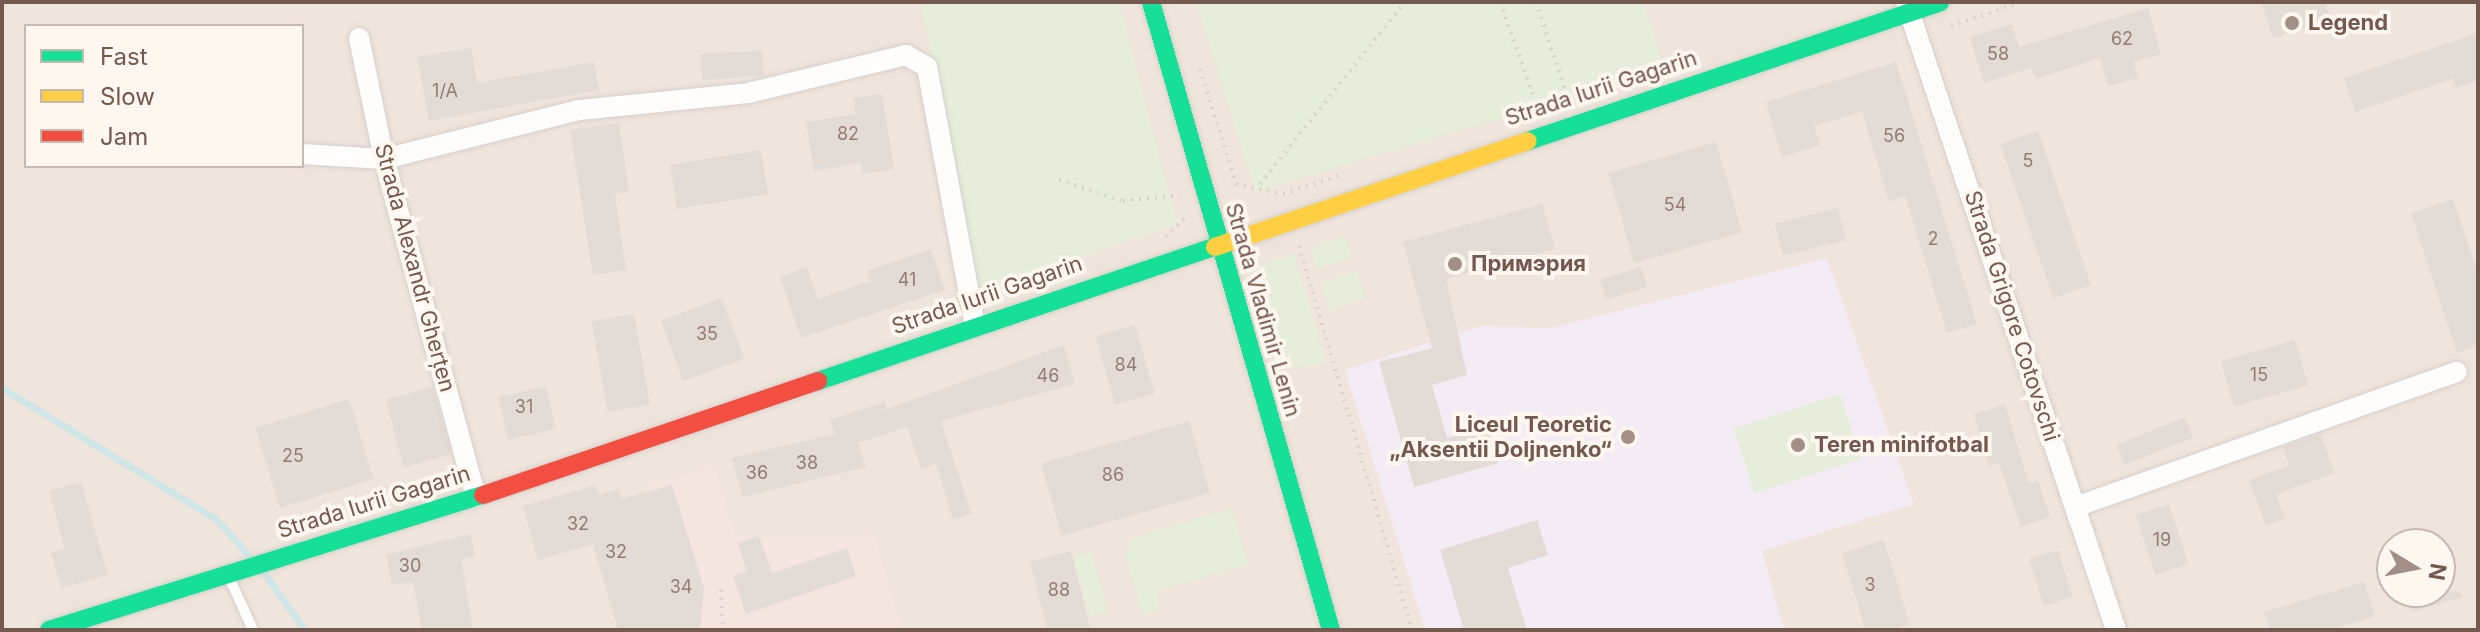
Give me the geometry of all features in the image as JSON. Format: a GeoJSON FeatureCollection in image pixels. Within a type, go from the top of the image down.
{"type":"FeatureCollection","features":[{"type":"Feature","properties":{"kind":"street","name":"Strada Vladimir Lenin"},"geometry":{"type":"LineString","coordinates":[[1151,2],[1331,630]]}},
{"type":"Feature","properties":{"kind":"street","name":"Strada Iurii Gagarin"},"geometry":{"type":"LineString","coordinates":[[49,630],[226,572],[476,497],[1908,7],[1940,2]]}},
{"type":"Feature","properties":{"kind":"street","name":"Strada Grigore Cotovschi"},"geometry":{"type":"LineString","coordinates":[[1908,7],[2116,630]]}},
{"type":"Feature","properties":{"kind":"street","name":"Strada Alexandr Gherțen"},"geometry":{"type":"LineString","coordinates":[[359,38],[384,159],[476,497]]}},
{"type":"Feature","properties":{"kind":"street"},"geometry":{"type":"LineString","coordinates":[[304,154],[384,159],[579,110],[748,93],[906,55],[927,67],[975,325]]}},
{"type":"Feature","properties":{"kind":"street"},"geometry":{"type":"LineString","coordinates":[[2075,507],[2457,372]]}},
{"type":"Feature","properties":{"kind":"lane"},"geometry":{"type":"LineString","coordinates":[[226,572],[253,630]]}},
{"type":"Feature","properties":{"kind":"path"},"geometry":{"type":"LineString","coordinates":[[1260,184],[1405,2]]}},
{"type":"Feature","properties":{"kind":"path"},"geometry":{"type":"LineString","coordinates":[[1500,2],[1539,111]]}},
{"type":"Feature","properties":{"kind":"path"},"geometry":{"type":"LineString","coordinates":[[1536,2],[1569,102]]}},
{"type":"Feature","properties":{"kind":"path"},"geometry":{"type":"LineString","coordinates":[[1198,63],[1236,184]]}},
{"type":"Feature","properties":{"kind":"path"},"geometry":{"type":"LineString","coordinates":[[1524,116],[1583,97]]}},
{"type":"Feature","properties":{"kind":"path"},"geometry":{"type":"LineString","coordinates":[[1059,180],[1123,201],[1236,184],[1260,184],[1283,194],[1358,170]]}},
{"type":"Feature","properties":{"kind":"path"},"geometry":{"type":"LineString","coordinates":[[1283,194],[1412,630]]}},
{"type":"Feature","properties":{"kind":"path"},"geometry":{"type":"LineString","coordinates":[[721,590],[723,630]]}},
{"type":"Feature","properties":{"kind":"shaded area"},"geometry":{"type":"Polygon","coordinates":[[[2,2],[2478,2],[2478,630],[2,630],[2,2]]]}},
{"type":"Feature","properties":{"kind":"shaded area","name":"Liceul Teoretic „Aksentii Doljnenko“"},"geometry":{"type":"Polygon","coordinates":[[[1827,258],[1914,504],[1762,551],[1784,630],[1425,630],[1345,370],[1480,326],[1552,328],[1827,258]]]}},
{"type":"Feature","properties":{"kind":"shaded area"},"geometry":{"type":"Polygon","coordinates":[[[714,465],[736,536],[874,534],[903,630],[672,630],[675,595],[646,486],[714,465]]]}},
{"type":"Feature","properties":{"kind":"green space"},"geometry":{"type":"Polygon","coordinates":[[[921,2],[1119,2],[1177,224],[976,293],[921,2]]]}},
{"type":"Feature","properties":{"kind":"green space"},"geometry":{"type":"Polygon","coordinates":[[[1196,2],[1644,2],[1664,69],[1255,192],[1196,2]]]}},
{"type":"Feature","properties":{"kind":"green space"},"geometry":{"type":"Polygon","coordinates":[[[1345,236],[1352,258],[1317,269],[1310,247],[1345,236]]]}},
{"type":"Feature","properties":{"kind":"green space"},"geometry":{"type":"Polygon","coordinates":[[[1294,254],[1326,362],[1295,368],[1274,354],[1250,268],[1294,254]]]}},
{"type":"Feature","properties":{"kind":"green space"},"geometry":{"type":"Polygon","coordinates":[[[1356,271],[1365,297],[1330,310],[1321,283],[1356,271]]]}},
{"type":"Feature","properties":{"kind":"green space","name":"Teren minifotbal"},"geometry":{"type":"Polygon","coordinates":[[[1840,394],[1861,459],[1754,493],[1733,429],[1840,394]]]}},
{"type":"Feature","properties":{"kind":"green space"},"geometry":{"type":"Polygon","coordinates":[[[1232,508],[1248,565],[1156,591],[1160,609],[1142,614],[1125,552],[1134,537],[1232,508]]]}},
{"type":"Feature","properties":{"kind":"green space"},"geometry":{"type":"Polygon","coordinates":[[[1091,551],[1108,612],[1090,617],[1073,556],[1091,551]]]}},
{"type":"Feature","properties":{"kind":"building"},"geometry":{"type":"Polygon","coordinates":[[[2261,2],[2325,2],[2331,20],[2273,38],[2261,2]]]}},
{"type":"Feature","properties":{"kind":"building"},"geometry":{"type":"Polygon","coordinates":[[[2148,8],[2161,54],[2134,62],[2138,78],[2108,86],[2100,58],[2036,79],[2032,68],[1984,83],[1970,37],[2012,24],[2019,47],[2148,8]]]}},
{"type":"Feature","properties":{"kind":"building"},"geometry":{"type":"Polygon","coordinates":[[[2478,33],[2478,80],[2456,88],[2453,79],[2355,112],[2344,78],[2478,33]]]}},
{"type":"Feature","properties":{"kind":"building"},"geometry":{"type":"Polygon","coordinates":[[[471,48],[477,83],[594,62],[599,90],[429,121],[417,57],[471,48]]]}},
{"type":"Feature","properties":{"kind":"building"},"geometry":{"type":"Polygon","coordinates":[[[762,50],[764,76],[702,80],[700,54],[762,50]]]}},
{"type":"Feature","properties":{"kind":"building"},"geometry":{"type":"Polygon","coordinates":[[[1896,62],[1977,324],[1947,333],[1905,196],[1889,201],[1862,112],[1814,126],[1820,145],[1782,157],[1766,102],[1896,62]]]}},
{"type":"Feature","properties":{"kind":"building"},"geometry":{"type":"Polygon","coordinates":[[[882,94],[894,169],[863,174],[861,163],[814,171],[806,122],[856,114],[853,98],[882,94]]]}},
{"type":"Feature","properties":{"kind":"building"},"geometry":{"type":"Polygon","coordinates":[[[619,123],[629,191],[615,194],[626,270],[593,275],[570,130],[619,123]]]}},
{"type":"Feature","properties":{"kind":"building"},"geometry":{"type":"Polygon","coordinates":[[[2038,131],[2091,285],[2053,298],[2000,144],[2038,131]]]}},
{"type":"Feature","properties":{"kind":"building"},"geometry":{"type":"Polygon","coordinates":[[[1716,142],[1742,232],[1634,263],[1608,173],[1716,142]]]}},
{"type":"Feature","properties":{"kind":"building"},"geometry":{"type":"Polygon","coordinates":[[[761,150],[768,194],[677,209],[670,164],[761,150]]]}},
{"type":"Feature","properties":{"kind":"building"},"geometry":{"type":"Polygon","coordinates":[[[2453,199],[2478,274],[2478,346],[2457,353],[2411,213],[2453,199]]]}},
{"type":"Feature","properties":{"kind":"building"},"geometry":{"type":"Polygon","coordinates":[[[1542,204],[1555,249],[1446,279],[1467,375],[1432,385],[1447,438],[1488,426],[1498,463],[1414,487],[1379,362],[1432,348],[1403,242],[1542,204]]]}},
{"type":"Feature","properties":{"kind":"building"},"geometry":{"type":"Polygon","coordinates":[[[1838,208],[1846,240],[1783,256],[1775,224],[1838,208]]]}},
{"type":"Feature","properties":{"kind":"building"},"geometry":{"type":"Polygon","coordinates":[[[931,249],[945,290],[801,338],[780,277],[807,267],[818,299],[870,281],[867,271],[931,249]]]}},
{"type":"Feature","properties":{"kind":"building"},"geometry":{"type":"Polygon","coordinates":[[[1641,267],[1647,287],[1606,300],[1600,280],[1641,267]]]}},
{"type":"Feature","properties":{"kind":"building"},"geometry":{"type":"Polygon","coordinates":[[[722,298],[744,359],[683,381],[661,320],[722,298]]]}},
{"type":"Feature","properties":{"kind":"building"},"geometry":{"type":"Polygon","coordinates":[[[634,314],[650,405],[608,412],[592,321],[634,314]]]}},
{"type":"Feature","properties":{"kind":"building"},"geometry":{"type":"Polygon","coordinates":[[[1135,325],[1155,393],[1115,405],[1096,336],[1135,325]]]}},
{"type":"Feature","properties":{"kind":"building"},"geometry":{"type":"Polygon","coordinates":[[[2295,340],[2308,385],[2234,406],[2221,361],[2295,340]]]}},
{"type":"Feature","properties":{"kind":"building"},"geometry":{"type":"Polygon","coordinates":[[[1064,345],[1075,384],[941,421],[971,513],[953,520],[936,464],[921,469],[907,427],[858,443],[866,467],[743,497],[732,458],[835,434],[830,420],[885,402],[887,409],[1064,345]]]}},
{"type":"Feature","properties":{"kind":"building"},"geometry":{"type":"Polygon","coordinates":[[[546,386],[556,429],[508,440],[498,397],[546,386]]]}},
{"type":"Feature","properties":{"kind":"building"},"geometry":{"type":"Polygon","coordinates":[[[433,387],[451,455],[404,467],[386,400],[433,387]]]}},
{"type":"Feature","properties":{"kind":"building"},"geometry":{"type":"Polygon","coordinates":[[[349,399],[374,479],[280,508],[255,428],[349,399]]]}},
{"type":"Feature","properties":{"kind":"building"},"geometry":{"type":"Polygon","coordinates":[[[2005,404],[2029,484],[2038,480],[2050,517],[2021,527],[1999,463],[1989,466],[1974,414],[2005,404]]]}},
{"type":"Feature","properties":{"kind":"building"},"geometry":{"type":"Polygon","coordinates":[[[2185,417],[2193,437],[2125,465],[2116,445],[2185,417]]]}},
{"type":"Feature","properties":{"kind":"building"},"geometry":{"type":"Polygon","coordinates":[[[1189,421],[1210,493],[1062,536],[1041,463],[1189,421]]]}},
{"type":"Feature","properties":{"kind":"building"},"geometry":{"type":"Polygon","coordinates":[[[2320,434],[2335,473],[2276,494],[2285,519],[2266,526],[2249,480],[2289,466],[2283,447],[2320,434]]]}},
{"type":"Feature","properties":{"kind":"building"},"geometry":{"type":"Polygon","coordinates":[[[81,482],[108,575],[61,588],[51,553],[65,549],[49,491],[81,482]]]}},
{"type":"Feature","properties":{"kind":"building"},"geometry":{"type":"Polygon","coordinates":[[[596,485],[599,495],[619,489],[622,499],[672,485],[704,588],[700,630],[618,630],[593,544],[538,560],[523,506],[596,485]]]}},
{"type":"Feature","properties":{"kind":"building"},"geometry":{"type":"Polygon","coordinates":[[[2169,504],[2188,564],[2155,575],[2136,515],[2169,504]]]}},
{"type":"Feature","properties":{"kind":"building"},"geometry":{"type":"Polygon","coordinates":[[[1537,520],[1548,555],[1508,568],[1527,630],[1464,630],[1440,550],[1537,520]]]}},
{"type":"Feature","properties":{"kind":"building"},"geometry":{"type":"Polygon","coordinates":[[[471,534],[475,556],[461,559],[473,630],[422,630],[413,582],[392,585],[386,555],[471,534]]]}},
{"type":"Feature","properties":{"kind":"building"},"geometry":{"type":"Polygon","coordinates":[[[759,536],[772,573],[847,548],[856,576],[746,614],[733,576],[747,571],[738,543],[759,536]]]}},
{"type":"Feature","properties":{"kind":"building"},"geometry":{"type":"Polygon","coordinates":[[[1884,540],[1910,624],[1891,630],[1866,630],[1842,553],[1884,540]]]}},
{"type":"Feature","properties":{"kind":"building"},"geometry":{"type":"Polygon","coordinates":[[[2058,550],[2072,597],[2044,606],[2029,559],[2058,550]]]}},
{"type":"Feature","properties":{"kind":"building"},"geometry":{"type":"Polygon","coordinates":[[[1071,551],[1091,630],[1047,630],[1030,561],[1071,551]]]}},
{"type":"Feature","properties":{"kind":"building"},"geometry":{"type":"Polygon","coordinates":[[[2364,582],[2375,616],[2330,630],[2270,630],[2264,612],[2364,582]]]}},
{"type":"Feature","properties":{"kind":"waterway"},"geometry":{"type":"LineString","coordinates":[[2,388],[216,519],[254,561]]}},
{"type":"Feature","properties":{"kind":"waterway"},"geometry":{"type":"LineString","coordinates":[[262,570],[305,630]]}},
{"type":"Feature","properties":{"kind":"traffic: fast"},"geometry":{"type":"LineString","coordinates":[[1151,2],[1331,630]]}},
{"type":"Feature","properties":{"kind":"traffic: fast"},"geometry":{"type":"LineString","coordinates":[[1528,141],[1940,2]]}},
{"type":"Feature","properties":{"kind":"traffic: fast"},"geometry":{"type":"LineString","coordinates":[[818,381],[1215,247]]}},
{"type":"Feature","properties":{"kind":"traffic: fast"},"geometry":{"type":"LineString","coordinates":[[49,630],[483,495]]}},
{"type":"Feature","properties":{"kind":"traffic: slow"},"geometry":{"type":"LineString","coordinates":[[1215,247],[1528,141]]}},
{"type":"Feature","properties":{"kind":"traffic: jam"},"geometry":{"type":"LineString","coordinates":[[483,495],[818,381]]}},
{"type":"Feature","properties":{"kind":"place","name":"Legend"},"geometry":{"type":"Point","coordinates":[2292,23]}},
{"type":"Feature","properties":{"kind":"place","name":"Примэрия"},"geometry":{"type":"Point","coordinates":[1455,264]}},
{"type":"Feature","properties":{"kind":"place","name":"Liceul Teoretic „Aksentii Doljnenko“"},"geometry":{"type":"Point","coordinates":[1628,437]}},
{"type":"Feature","properties":{"kind":"place","name":"Teren minifotbal"},"geometry":{"type":"Point","coordinates":[1798,445]}}]}
